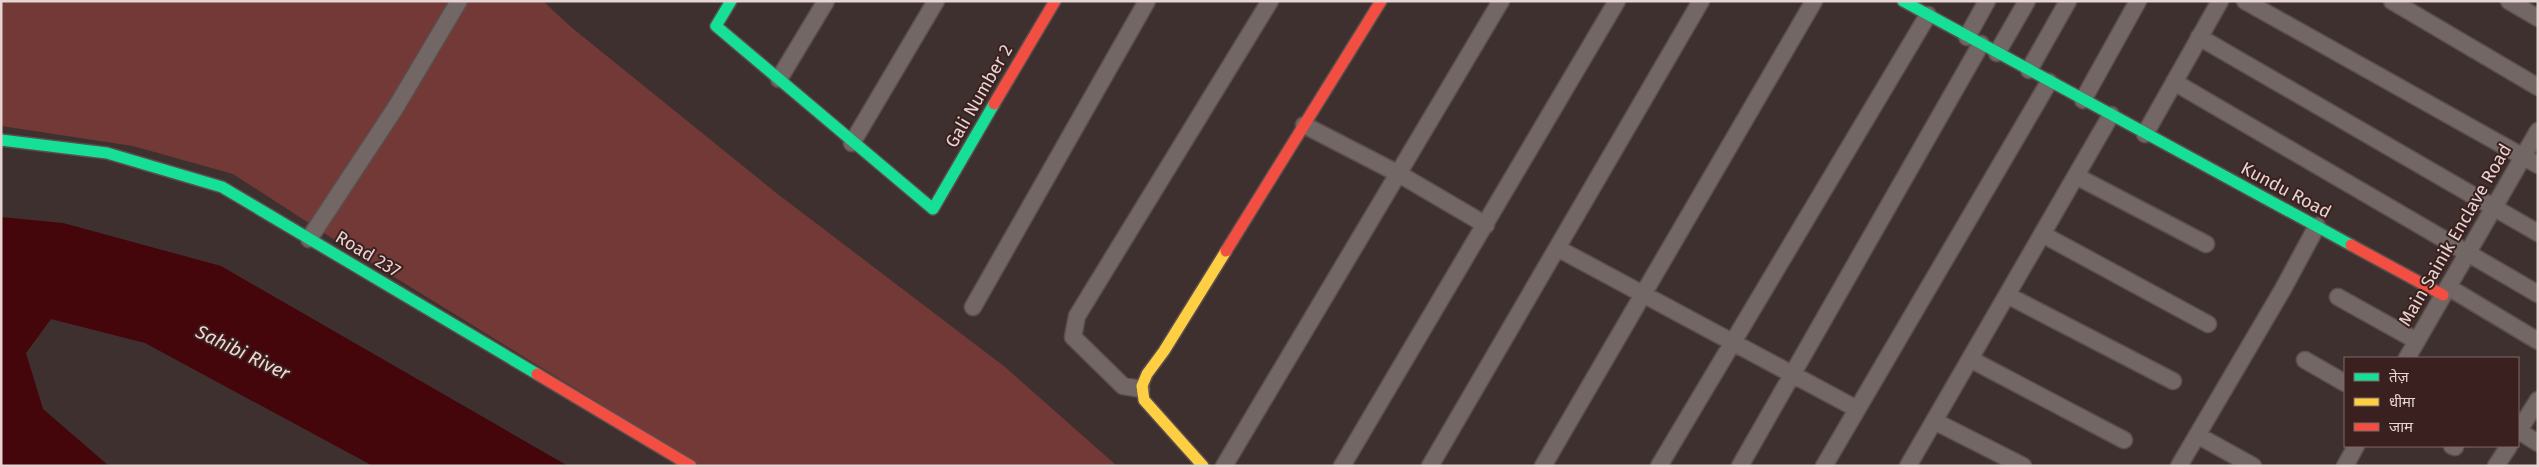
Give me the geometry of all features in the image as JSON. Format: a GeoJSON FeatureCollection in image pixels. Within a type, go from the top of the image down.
{"type":"FeatureCollection","features":[{"type":"Feature","properties":{"kind":"street"},"geometry":{"type":"LineString","coordinates":[[309,239],[396,107],[459,1]]}},
{"type":"Feature","properties":{"kind":"street"},"geometry":{"type":"LineString","coordinates":[[731,1],[716,26],[852,143],[936,1]]}},
{"type":"Feature","properties":{"kind":"street"},"geometry":{"type":"LineString","coordinates":[[779,79],[826,1]]}},
{"type":"Feature","properties":{"kind":"street","name":"Gali Number 2"},"geometry":{"type":"LineString","coordinates":[[852,143],[934,209],[1054,1]]}},
{"type":"Feature","properties":{"kind":"street"},"geometry":{"type":"LineString","coordinates":[[973,307],[1147,1]]}},
{"type":"Feature","properties":{"kind":"street"},"geometry":{"type":"LineString","coordinates":[[1141,389],[1123,386],[1073,337],[1077,316],[1270,1]]}},
{"type":"Feature","properties":{"kind":"street"},"geometry":{"type":"LineString","coordinates":[[1203,466],[1144,400],[1141,389],[1143,381],[1164,351],[1380,1]]}},
{"type":"Feature","properties":{"kind":"street"},"geometry":{"type":"LineString","coordinates":[[1224,466],[1501,1]]}},
{"type":"Feature","properties":{"kind":"street"},"geometry":{"type":"LineString","coordinates":[[1342,466],[1617,1]]}},
{"type":"Feature","properties":{"kind":"street"},"geometry":{"type":"LineString","coordinates":[[1430,466],[1701,1]]}},
{"type":"Feature","properties":{"kind":"street"},"geometry":{"type":"LineString","coordinates":[[1543,466],[1814,1]]}},
{"type":"Feature","properties":{"kind":"street"},"geometry":{"type":"LineString","coordinates":[[1740,466],[1793,374],[1974,40],[1987,1]]}},
{"type":"Feature","properties":{"kind":"street"},"geometry":{"type":"LineString","coordinates":[[1998,53],[2027,1]]}},
{"type":"Feature","properties":{"kind":"street"},"geometry":{"type":"LineString","coordinates":[[2028,70],[2068,1]]}},
{"type":"Feature","properties":{"kind":"street"},"geometry":{"type":"LineString","coordinates":[[2083,100],[2138,1]]}},
{"type":"Feature","properties":{"kind":"street"},"geometry":{"type":"LineString","coordinates":[[2145,134],[2220,1]]}},
{"type":"Feature","properties":{"kind":"street"},"geometry":{"type":"LineString","coordinates":[[2245,1],[2538,164]]}},
{"type":"Feature","properties":{"kind":"street"},"geometry":{"type":"LineString","coordinates":[[2392,1],[2538,87]]}},
{"type":"Feature","properties":{"kind":"street"},"geometry":{"type":"LineString","coordinates":[[2509,1],[2538,18]]}},
{"type":"Feature","properties":{"kind":"street","name":"Kundu Road"},"geometry":{"type":"LineString","coordinates":[[1908,2],[1928,15],[2145,134],[2317,226],[2446,291]]}},
{"type":"Feature","properties":{"kind":"street"},"geometry":{"type":"LineString","coordinates":[[1659,466],[1928,15]]}},
{"type":"Feature","properties":{"kind":"street"},"geometry":{"type":"LineString","coordinates":[[2199,37],[2538,233]]}},
{"type":"Feature","properties":{"kind":"street"},"geometry":{"type":"LineString","coordinates":[[1824,466],[2049,82]]}},
{"type":"Feature","properties":{"kind":"street"},"geometry":{"type":"LineString","coordinates":[[2174,82],[2538,294]]}},
{"type":"Feature","properties":{"kind":"street"},"geometry":{"type":"LineString","coordinates":[[1908,466],[2111,115]]}},
{"type":"Feature","properties":{"kind":"street"},"geometry":{"type":"LineString","coordinates":[[1304,125],[1399,174],[1486,225]]}},
{"type":"Feature","properties":{"kind":"street","name":"Main Sainik Enclave Road"},"geometry":{"type":"LineString","coordinates":[[2408,357],[2538,131]]}},
{"type":"Feature","properties":{"kind":"street","name":"Road 237"},"geometry":{"type":"LineString","coordinates":[[1,140],[107,153],[222,187],[691,466]]}},
{"type":"Feature","properties":{"kind":"street"},"geometry":{"type":"LineString","coordinates":[[2076,176],[2206,244]]}},
{"type":"Feature","properties":{"kind":"street"},"geometry":{"type":"LineString","coordinates":[[2179,466],[2283,289],[2317,226]]}},
{"type":"Feature","properties":{"kind":"street"},"geometry":{"type":"LineString","coordinates":[[2042,234],[2208,324]]}},
{"type":"Feature","properties":{"kind":"street"},"geometry":{"type":"LineString","coordinates":[[1557,248],[1857,409]]}},
{"type":"Feature","properties":{"kind":"street"},"geometry":{"type":"LineString","coordinates":[[2446,291],[2538,341]]}},
{"type":"Feature","properties":{"kind":"street"},"geometry":{"type":"LineString","coordinates":[[2007,296],[2173,381]]}},
{"type":"Feature","properties":{"kind":"street"},"geometry":{"type":"LineString","coordinates":[[2338,297],[2417,341]]}},
{"type":"Feature","properties":{"kind":"street"},"geometry":{"type":"LineString","coordinates":[[1970,359],[2124,440]]}},
{"type":"Feature","properties":{"kind":"street"},"geometry":{"type":"LineString","coordinates":[[2305,360],[2344,382]]}},
{"type":"Feature","properties":{"kind":"street"},"geometry":{"type":"LineString","coordinates":[[2519,430],[2538,400]]}},
{"type":"Feature","properties":{"kind":"street"},"geometry":{"type":"LineString","coordinates":[[1934,421],[2023,466]]}},
{"type":"Feature","properties":{"kind":"street"},"geometry":{"type":"LineString","coordinates":[[2519,433],[2538,444]]}},
{"type":"Feature","properties":{"kind":"street"},"geometry":{"type":"LineString","coordinates":[[2197,435],[2253,466]]}},
{"type":"Feature","properties":{"kind":"street"},"geometry":{"type":"LineString","coordinates":[[2344,466],[2355,447]]}},
{"type":"Feature","properties":{"kind":"street"},"geometry":{"type":"LineString","coordinates":[[2496,466],[2508,447]]}},
{"type":"Feature","properties":{"kind":"shaded area"},"geometry":{"type":"Polygon","coordinates":[[[1,1],[543,1],[571,27],[775,192],[1005,367],[1117,466],[701,466],[352,251],[233,174],[133,146],[1,126],[1,1]]]}},
{"type":"Feature","properties":{"kind":"water","name":"Sahibi River"},"geometry":{"type":"Polygon","coordinates":[[[1,217],[63,223],[221,266],[568,466],[373,466],[145,343],[51,319],[26,353],[43,409],[109,466],[1,466],[1,217]]]}},
{"type":"Feature","properties":{"kind":"traffic: fast"},"geometry":{"type":"LineString","coordinates":[[731,1],[716,26],[933,209],[994,104]]}},
{"type":"Feature","properties":{"kind":"traffic: fast"},"geometry":{"type":"LineString","coordinates":[[1903,1],[2351,245]]}},
{"type":"Feature","properties":{"kind":"traffic: fast"},"geometry":{"type":"LineString","coordinates":[[1,140],[107,153],[222,187],[537,374]]}},
{"type":"Feature","properties":{"kind":"traffic: slow"},"geometry":{"type":"LineString","coordinates":[[1203,466],[1144,400],[1142,386],[1147,374],[1164,351],[1226,251]]}},
{"type":"Feature","properties":{"kind":"traffic: jam"},"geometry":{"type":"LineString","coordinates":[[994,104],[1055,1]]}},
{"type":"Feature","properties":{"kind":"traffic: jam"},"geometry":{"type":"LineString","coordinates":[[1226,251],[1381,1]]}},
{"type":"Feature","properties":{"kind":"traffic: jam"},"geometry":{"type":"LineString","coordinates":[[2351,245],[2443,295]]}},
{"type":"Feature","properties":{"kind":"traffic: jam"},"geometry":{"type":"LineString","coordinates":[[537,374],[691,466]]}}]}
